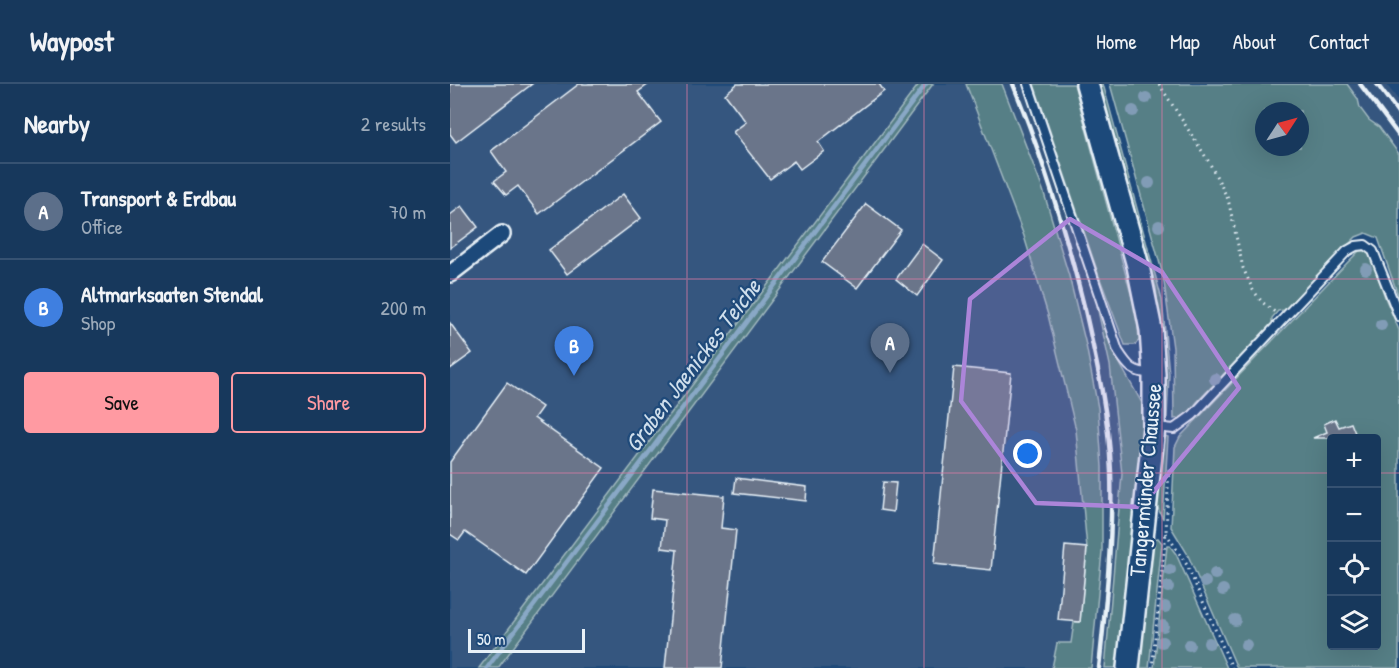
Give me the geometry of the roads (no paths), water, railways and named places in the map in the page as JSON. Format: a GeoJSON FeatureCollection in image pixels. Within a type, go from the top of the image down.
{"type":"FeatureCollection","features":[{"type":"Feature","properties":{"kind":"main road","name":"Tangermünder Chaussee"},"geometry":{"type":"LineString","coordinates":[[1087,84],[1138,266],[1151,330],[1154,427],[1128,668]]}},
{"type":"Feature","properties":{"kind":"street"},"geometry":{"type":"LineString","coordinates":[[450,274],[502,234]]}},
{"type":"Feature","properties":{"kind":"lane"},"geometry":{"type":"LineString","coordinates":[[1028,84],[1118,351],[1126,364],[1137,373],[1154,374]]}},
{"type":"Feature","properties":{"kind":"lane"},"geometry":{"type":"LineString","coordinates":[[1154,427],[1170,430],[1179,428],[1347,251],[1356,246],[1365,245],[1372,250],[1399,316]]}},
{"type":"Feature","properties":{"kind":"waterway","name":"Graben Jaenickes Teiche"},"geometry":{"type":"LineString","coordinates":[[487,668],[926,84]]}},
{"type":"Feature","properties":{"kind":"railway"},"geometry":{"type":"LineString","coordinates":[[1013,84],[1044,168],[1070,253],[1085,310],[1105,411],[1110,451],[1111,521],[1099,668]]}},
{"type":"Feature","properties":{"kind":"railway"},"geometry":{"type":"LineString","coordinates":[[1360,84],[1399,136]]}},
{"type":"Feature","properties":{"kind":"railway"},"geometry":{"type":"LineString","coordinates":[[1377,84],[1399,114]]}},
{"type":"Feature","properties":{"kind":"place","name":"Transport & Erdbau"},"geometry":{"type":"Point","coordinates":[890,373]}},
{"type":"Feature","properties":{"kind":"place","name":"Altmarksaaten Stendal"},"geometry":{"type":"Point","coordinates":[574,376]}}]}
